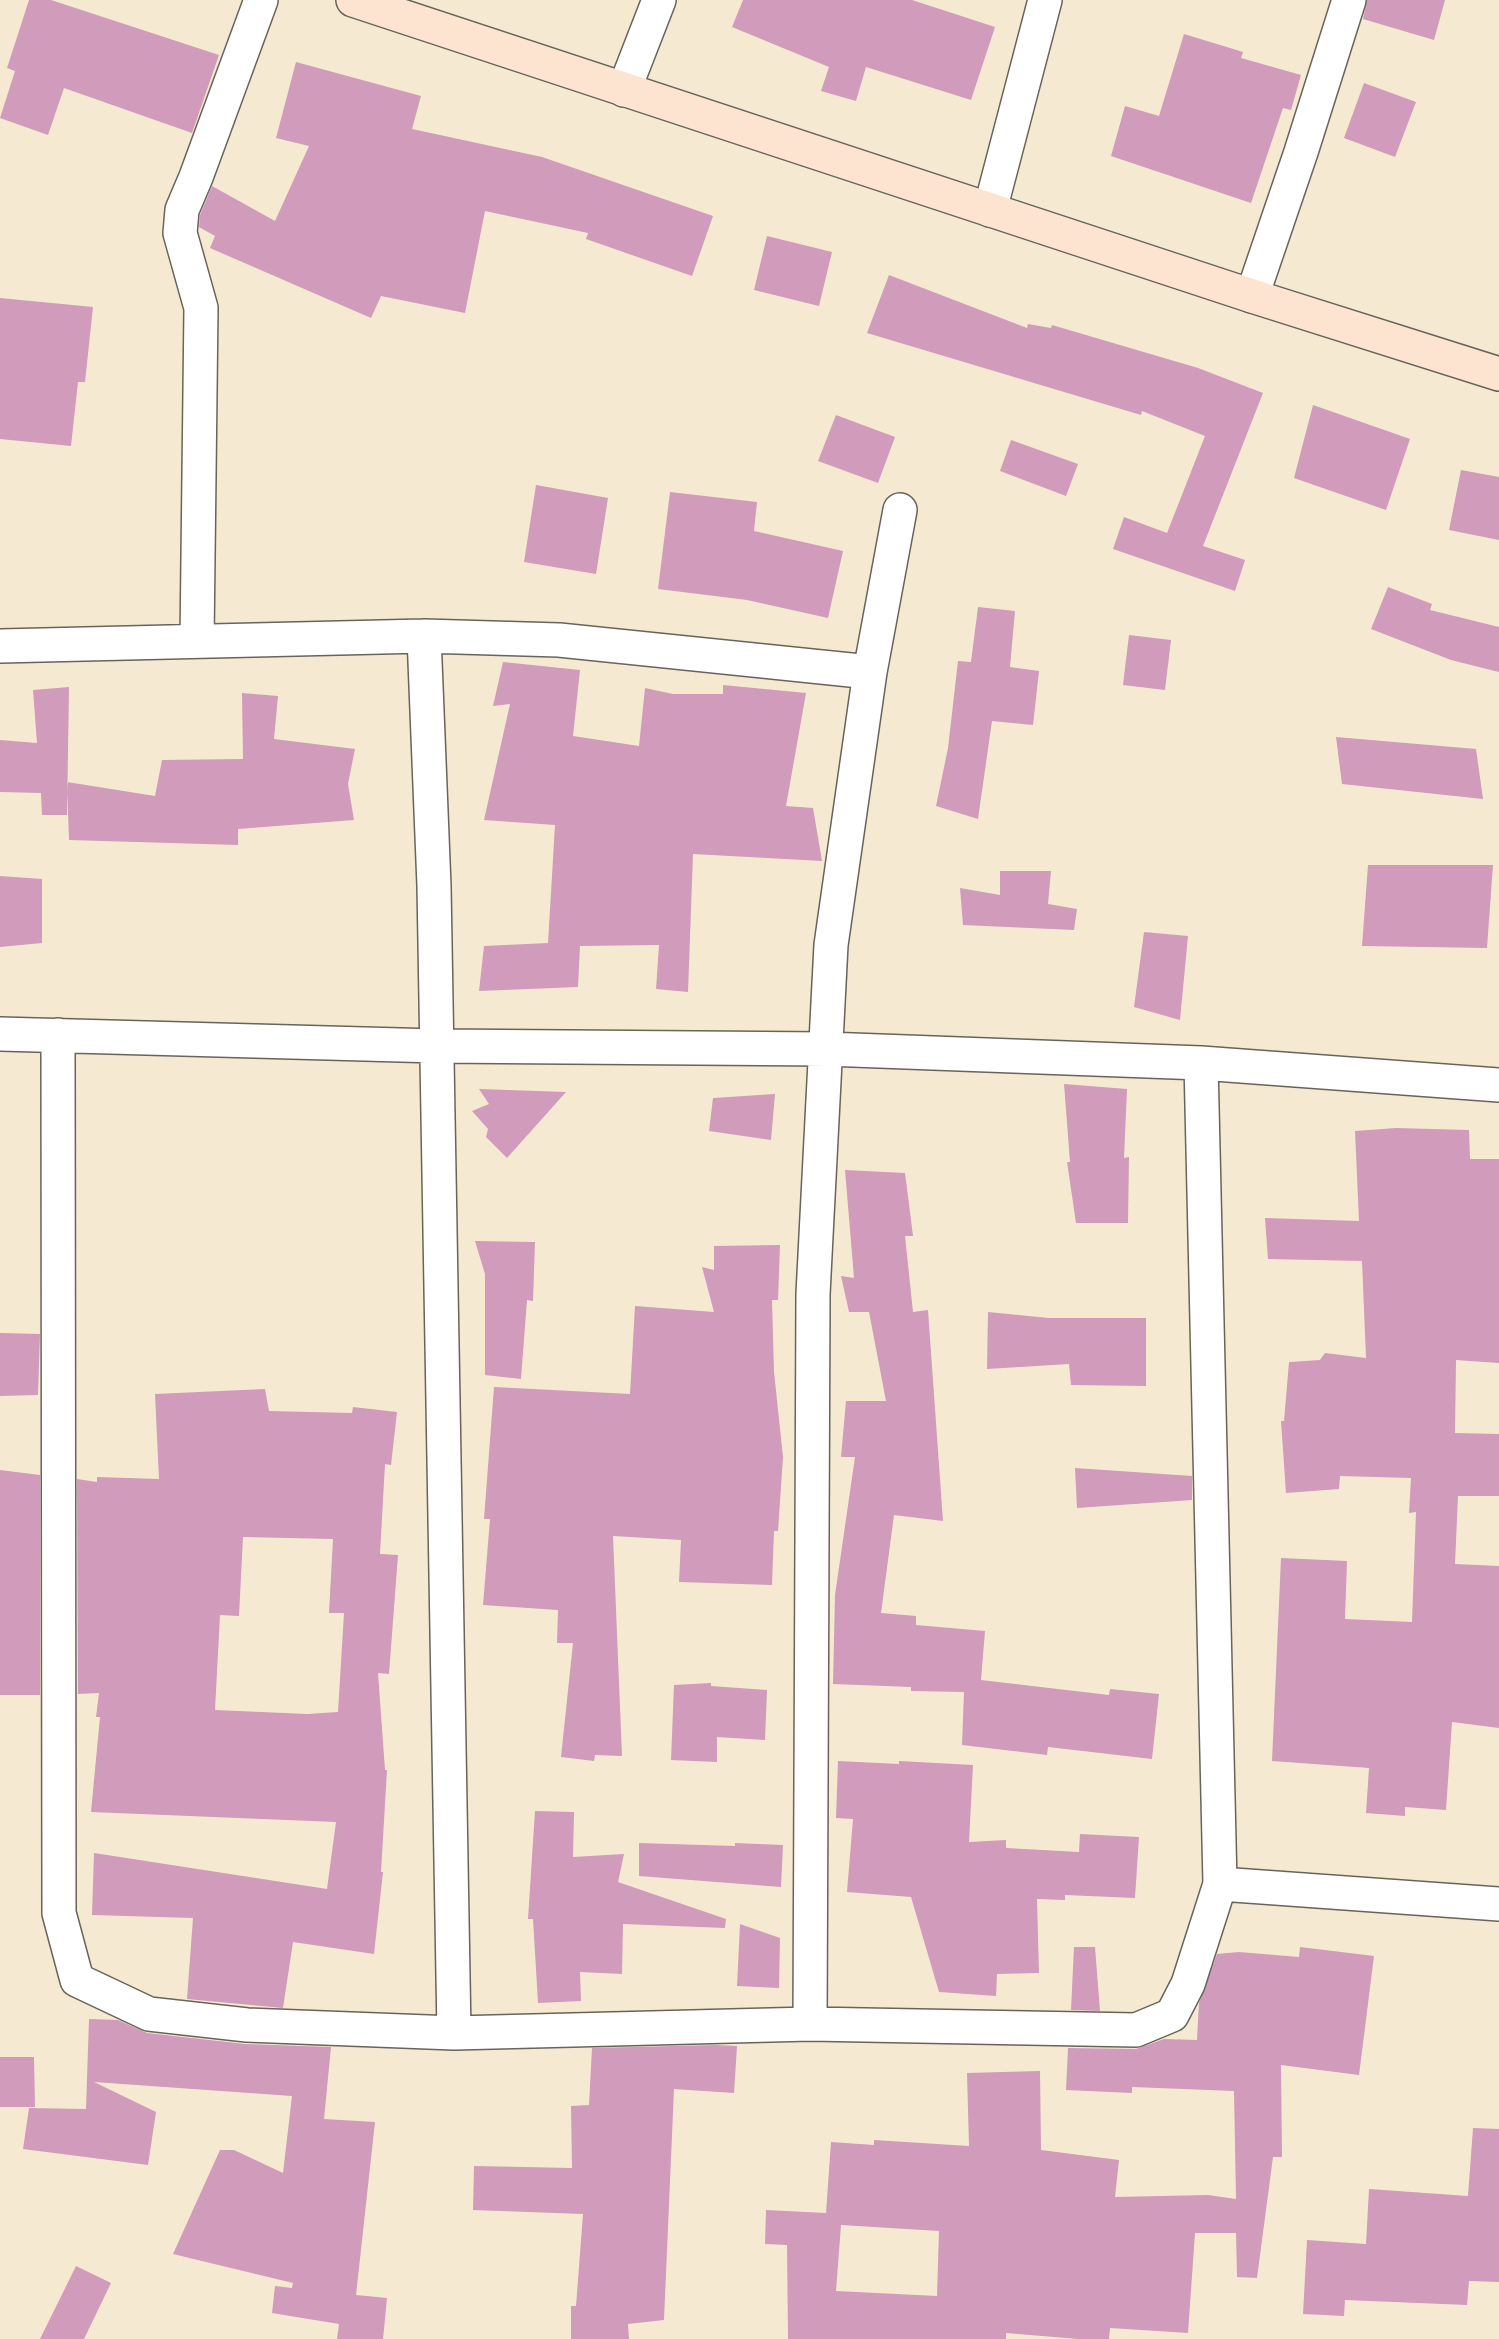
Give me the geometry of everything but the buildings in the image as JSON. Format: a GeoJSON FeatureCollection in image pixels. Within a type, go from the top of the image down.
{"type":"FeatureCollection","features":[{"type":"Feature","properties":{"kind":"main road"},"geometry":{"type":"LineString","coordinates":[[353,0],[1252,296],[1499,374]]}},
{"type":"Feature","properties":{"kind":"street"},"geometry":{"type":"LineString","coordinates":[[197,641],[201,308],[180,233],[182,210],[261,0]]}},
{"type":"Feature","properties":{"kind":"street"},"geometry":{"type":"LineString","coordinates":[[624,90],[659,0]]}},
{"type":"Feature","properties":{"kind":"street"},"geometry":{"type":"LineString","coordinates":[[990,210],[1045,0]]}},
{"type":"Feature","properties":{"kind":"street"},"geometry":{"type":"LineString","coordinates":[[1252,296],[1349,0]]}},
{"type":"Feature","properties":{"kind":"street"},"geometry":{"type":"LineString","coordinates":[[810,2024],[813,1294],[831,945],[870,672],[900,510]]}},
{"type":"Feature","properties":{"kind":"street"},"geometry":{"type":"LineString","coordinates":[[424,636],[434,886],[454,2033]]}},
{"type":"Feature","properties":{"kind":"street"},"geometry":{"type":"LineString","coordinates":[[0,646],[424,636],[560,640],[870,672]]}},
{"type":"Feature","properties":{"kind":"street"},"geometry":{"type":"LineString","coordinates":[[0,1034],[436,1046],[826,1049],[1201,1063],[1499,1085]]}},
{"type":"Feature","properties":{"kind":"street"},"geometry":{"type":"LineString","coordinates":[[58,1035],[59,1913],[77,1980],[149,2014],[247,2025],[454,2033],[810,2024],[1136,2030],[1172,2015],[1188,1984],[1220,1884],[1201,1063]]}},
{"type":"Feature","properties":{"kind":"street"},"geometry":{"type":"LineString","coordinates":[[1220,1884],[1499,1904]]}}]}
